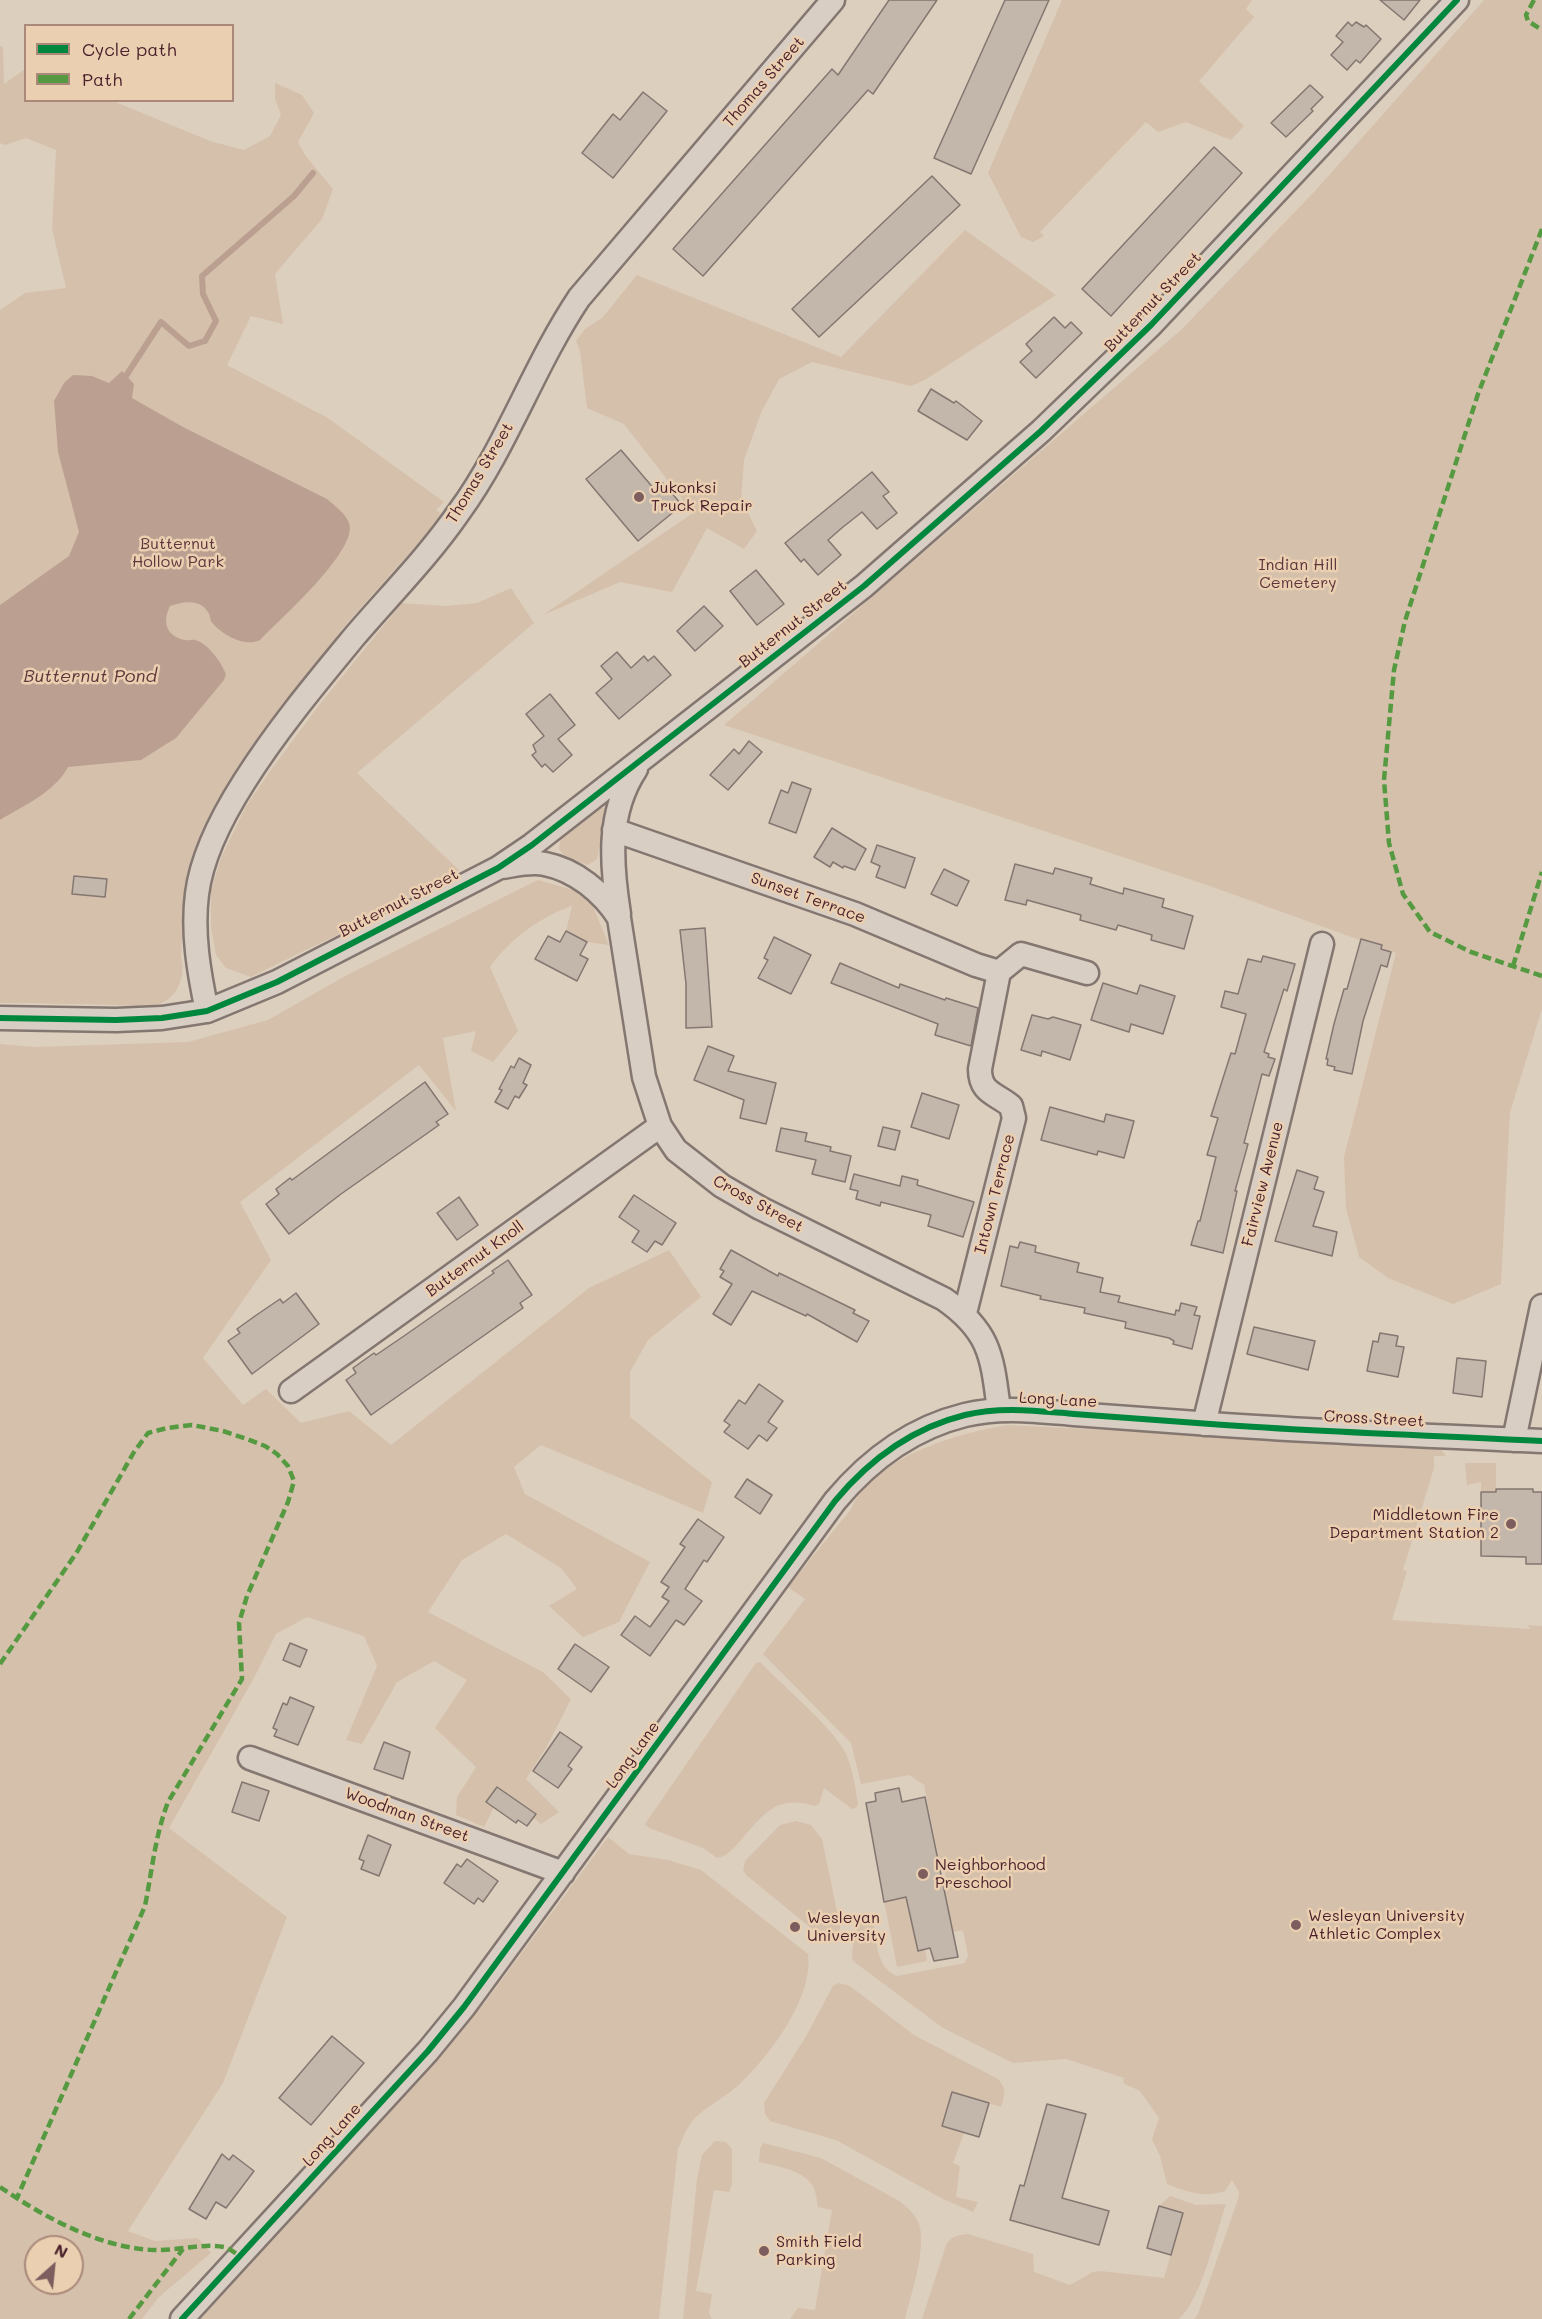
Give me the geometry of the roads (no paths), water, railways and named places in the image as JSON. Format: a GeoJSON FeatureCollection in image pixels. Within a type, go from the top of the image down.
{"type":"FeatureCollection","features":[{"type":"Feature","properties":{"kind":"street","name":"Thomas Street"},"geometry":{"type":"LineString","coordinates":[[207,1011],[198,969],[197,893],[216,831],[234,799],[282,728],[354,637],[424,558],[460,512],[504,438],[558,329],[579,298],[833,0]]}},
{"type":"Feature","properties":{"kind":"street","name":"Butternut Street"},"geometry":{"type":"LineString","coordinates":[[0,1018],[162,1018],[207,1011],[277,982],[498,868],[564,822],[864,586],[1098,378],[1151,326],[1457,0]]}},
{"type":"Feature","properties":{"kind":"street","name":"Cross Street"},"geometry":{"type":"LineString","coordinates":[[652,751],[626,785],[618,805],[612,857],[619,918],[644,1077],[660,1126],[676,1150],[722,1186],[760,1208],[944,1299],[965,1313],[979,1330],[989,1351],[999,1410]]}},
{"type":"Feature","properties":{"kind":"street","name":"Sunset Terrace"},"geometry":{"type":"LineString","coordinates":[[614,830],[855,914],[976,965],[999,972]]}},
{"type":"Feature","properties":{"kind":"street","name":"Cross Street"},"geometry":{"type":"LineString","coordinates":[[498,868],[523,863],[545,864],[568,873],[607,899],[619,918]]}},
{"type":"Feature","properties":{"kind":"street","name":"Fairview Avenue"},"geometry":{"type":"LineString","coordinates":[[1204,1424],[1322,944]]}},
{"type":"Feature","properties":{"kind":"street"},"geometry":{"type":"LineString","coordinates":[[999,972],[1021,954],[1087,974]]}},
{"type":"Feature","properties":{"kind":"street","name":"Intown Terrace"},"geometry":{"type":"LineString","coordinates":[[965,1313],[1014,1118],[1011,1106],[987,1091],[980,1080],[980,1069],[999,972]]}},
{"type":"Feature","properties":{"kind":"street","name":"Butternut Knoll"},"geometry":{"type":"LineString","coordinates":[[291,1391],[660,1126]]}},
{"type":"Feature","properties":{"kind":"street"},"geometry":{"type":"LineString","coordinates":[[1514,1440],[1542,1305]]}},
{"type":"Feature","properties":{"kind":"street","name":"Long Lane"},"geometry":{"type":"LineString","coordinates":[[182,2319],[428,2050],[503,1956],[854,1478],[874,1460],[898,1443],[924,1430],[966,1415],[999,1410],[1204,1424]]}},
{"type":"Feature","properties":{"kind":"street","name":"Cross Street"},"geometry":{"type":"LineString","coordinates":[[1204,1424],[1542,1441]]}},
{"type":"Feature","properties":{"kind":"street","name":"Woodman Street"},"geometry":{"type":"LineString","coordinates":[[250,1758],[563,1873]]}},
{"type":"Feature","properties":{"kind":"water","name":"Butternut Pond"},"geometry":{"type":"Polygon","coordinates":[[[122,371],[134,384],[132,398],[183,427],[327,499],[347,519],[349,535],[330,567],[260,640],[240,641],[227,635],[215,626],[204,608],[195,603],[185,602],[170,606],[166,618],[167,628],[179,638],[200,642],[209,649],[224,669],[226,674],[224,680],[176,738],[141,760],[68,767],[47,791],[0,820],[0,605],[69,556],[79,532],[58,452],[54,401],[64,383],[73,375],[92,376],[109,383],[122,371]]]}},
{"type":"Feature","properties":{"kind":"waterway"},"geometry":{"type":"LineString","coordinates":[[122,382],[161,322],[189,346],[205,341],[216,321],[203,294],[202,276],[294,196],[313,173]]}},
{"type":"Feature","properties":{"kind":"place","name":"Jukonksi Truck Repair"},"geometry":{"type":"Point","coordinates":[639,497]}},
{"type":"Feature","properties":{"kind":"place","name":"Middletown Fire Department Station 2"},"geometry":{"type":"Point","coordinates":[1511,1524]}},
{"type":"Feature","properties":{"kind":"place","name":"Neighborhood Preschool"},"geometry":{"type":"Point","coordinates":[923,1874]}},
{"type":"Feature","properties":{"kind":"place","name":"Wesleyan University Athletic Complex"},"geometry":{"type":"Point","coordinates":[1296,1925]}},
{"type":"Feature","properties":{"kind":"place","name":"Wesleyan University"},"geometry":{"type":"Point","coordinates":[795,1927]}},
{"type":"Feature","properties":{"kind":"place","name":"Smith Field Parking"},"geometry":{"type":"Point","coordinates":[764,2251]}},
{"type":"Feature","properties":{"kind":"park label","name":"Butternut Hollow Park"},"geometry":{"type":"Point","coordinates":[178,553]}},
{"type":"Feature","properties":{"kind":"park label","name":"Indian Hill Cemetery"},"geometry":{"type":"Point","coordinates":[1298,574]}}]}
